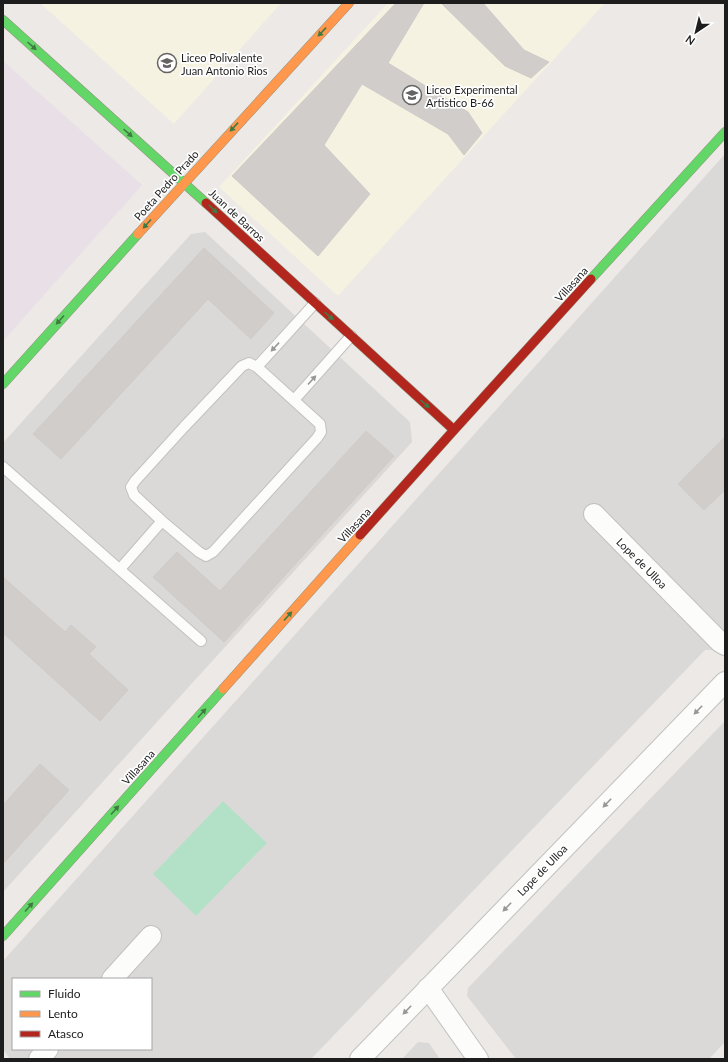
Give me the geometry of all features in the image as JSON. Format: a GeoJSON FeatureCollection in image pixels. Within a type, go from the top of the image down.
{"type":"FeatureCollection","features":[{"type":"Feature","properties":{"kind":"street","name":"Poeta Pedro Prado"},"geometry":{"type":"LineString","coordinates":[[3,384],[349,3]]}},
{"type":"Feature","properties":{"kind":"street","name":"Juan de Barros"},"geometry":{"type":"LineString","coordinates":[[3,20],[454,430]]}},
{"type":"Feature","properties":{"kind":"street","name":"Villasana"},"geometry":{"type":"LineString","coordinates":[[3,936],[454,430],[725,132]]}},
{"type":"Feature","properties":{"kind":"street","name":"Lope de Ulloa"},"geometry":{"type":"LineString","coordinates":[[594,514],[720,642],[725,645]]}},
{"type":"Feature","properties":{"kind":"street","name":"Lope de Ulloa"},"geometry":{"type":"LineString","coordinates":[[360,1059],[725,682]]}},
{"type":"Feature","properties":{"kind":"street"},"geometry":{"type":"LineString","coordinates":[[113,978],[151,936]]}},
{"type":"Feature","properties":{"kind":"street"},"geometry":{"type":"LineString","coordinates":[[428,988],[478,1059]]}},
{"type":"Feature","properties":{"kind":"street"},"geometry":{"type":"LineString","coordinates":[[39,1059],[47,1050]]}},
{"type":"Feature","properties":{"kind":"lane"},"geometry":{"type":"LineString","coordinates":[[257,367],[315,303]]}},
{"type":"Feature","properties":{"kind":"lane"},"geometry":{"type":"LineString","coordinates":[[294,400],[351,336]]}},
{"type":"Feature","properties":{"kind":"lane"},"geometry":{"type":"LineString","coordinates":[[249,363],[257,367],[294,400],[320,424],[321,432],[213,552],[206,556],[199,552],[134,495],[131,487],[135,481],[242,366],[249,363]]}},
{"type":"Feature","properties":{"kind":"lane"},"geometry":{"type":"LineString","coordinates":[[3,467],[201,641]]}},
{"type":"Feature","properties":{"kind":"lane"},"geometry":{"type":"LineString","coordinates":[[120,569],[162,521]]}},
{"type":"Feature","properties":{"kind":"shaded area","name":"Liceo Polivalente Juan Antonio Rios"},"geometry":{"type":"Polygon","coordinates":[[[40,3],[281,3],[174,124],[40,3]]]}},
{"type":"Feature","properties":{"kind":"shaded area","name":"Liceo Experimental Artistico B-66"},"geometry":{"type":"Polygon","coordinates":[[[388,3],[605,3],[338,296],[219,187],[388,3]]]}},
{"type":"Feature","properties":{"kind":"shaded area"},"geometry":{"type":"Polygon","coordinates":[[[3,61],[142,185],[3,341],[3,61]]]}},
{"type":"Feature","properties":{"kind":"shaded area"},"geometry":{"type":"Polygon","coordinates":[[[725,154],[725,650],[705,650],[311,1059],[10,1059],[3,1049],[3,961],[725,154]]]}},
{"type":"Feature","properties":{"kind":"shaded area"},"geometry":{"type":"Polygon","coordinates":[[[205,232],[410,422],[412,442],[3,892],[3,443],[191,234],[205,232]]]}},
{"type":"Feature","properties":{"kind":"shaded area"},"geometry":{"type":"Polygon","coordinates":[[[725,721],[725,1042],[709,1059],[516,1059],[467,996],[468,988],[725,721]]]}},
{"type":"Feature","properties":{"kind":"shaded area"},"geometry":{"type":"Polygon","coordinates":[[[418,1042],[429,1043],[440,1059],[402,1059],[418,1042]]]}},
{"type":"Feature","properties":{"kind":"green space"},"geometry":{"type":"Polygon","coordinates":[[[223,801],[267,843],[196,916],[153,874],[223,801]]]}},
{"type":"Feature","properties":{"kind":"building"},"geometry":{"type":"Polygon","coordinates":[[[396,3],[424,3],[388,63],[468,112],[482,133],[464,155],[448,134],[362,84],[324,145],[370,194],[318,256],[232,176],[396,3]]]}},
{"type":"Feature","properties":{"kind":"building"},"geometry":{"type":"Polygon","coordinates":[[[441,3],[483,3],[524,50],[549,62],[531,78],[505,66],[441,3]]]}},
{"type":"Feature","properties":{"kind":"building"},"geometry":{"type":"Polygon","coordinates":[[[204,248],[274,313],[251,339],[208,299],[61,459],[33,434],[204,248]]]}},
{"type":"Feature","properties":{"kind":"building"},"geometry":{"type":"Polygon","coordinates":[[[366,431],[394,456],[224,642],[153,577],[177,552],[220,591],[366,431]]]}},
{"type":"Feature","properties":{"kind":"building"},"geometry":{"type":"Polygon","coordinates":[[[725,437],[725,490],[704,510],[678,484],[725,437]]]}},
{"type":"Feature","properties":{"kind":"building"},"geometry":{"type":"Polygon","coordinates":[[[3,577],[65,632],[71,625],[96,647],[89,654],[128,690],[100,721],[3,633],[3,577]]]}},
{"type":"Feature","properties":{"kind":"building"},"geometry":{"type":"Polygon","coordinates":[[[40,764],[69,790],[3,864],[3,805],[40,764]]]}},
{"type":"Feature","properties":{"kind":"traffic: fast"},"geometry":{"type":"LineString","coordinates":[[3,20],[206,203]]}},
{"type":"Feature","properties":{"kind":"traffic: fast"},"geometry":{"type":"LineString","coordinates":[[591,279],[725,132]]}},
{"type":"Feature","properties":{"kind":"traffic: fast"},"geometry":{"type":"LineString","coordinates":[[3,384],[138,234]]}},
{"type":"Feature","properties":{"kind":"traffic: fast"},"geometry":{"type":"LineString","coordinates":[[3,936],[223,689]]}},
{"type":"Feature","properties":{"kind":"traffic: slow"},"geometry":{"type":"LineString","coordinates":[[138,234],[349,3]]}},
{"type":"Feature","properties":{"kind":"traffic: slow"},"geometry":{"type":"LineString","coordinates":[[223,689],[360,535]]}},
{"type":"Feature","properties":{"kind":"traffic: jam"},"geometry":{"type":"LineString","coordinates":[[206,203],[454,430]]}},
{"type":"Feature","properties":{"kind":"traffic: jam"},"geometry":{"type":"LineString","coordinates":[[360,535],[591,279]]}},
{"type":"Feature","properties":{"kind":"place","name":"Liceo Polivalente Juan Antonio Rios"},"geometry":{"type":"Point","coordinates":[167,63]}},
{"type":"Feature","properties":{"kind":"place","name":"Liceo Experimental Artistico B-66"},"geometry":{"type":"Point","coordinates":[412,95]}}]}
